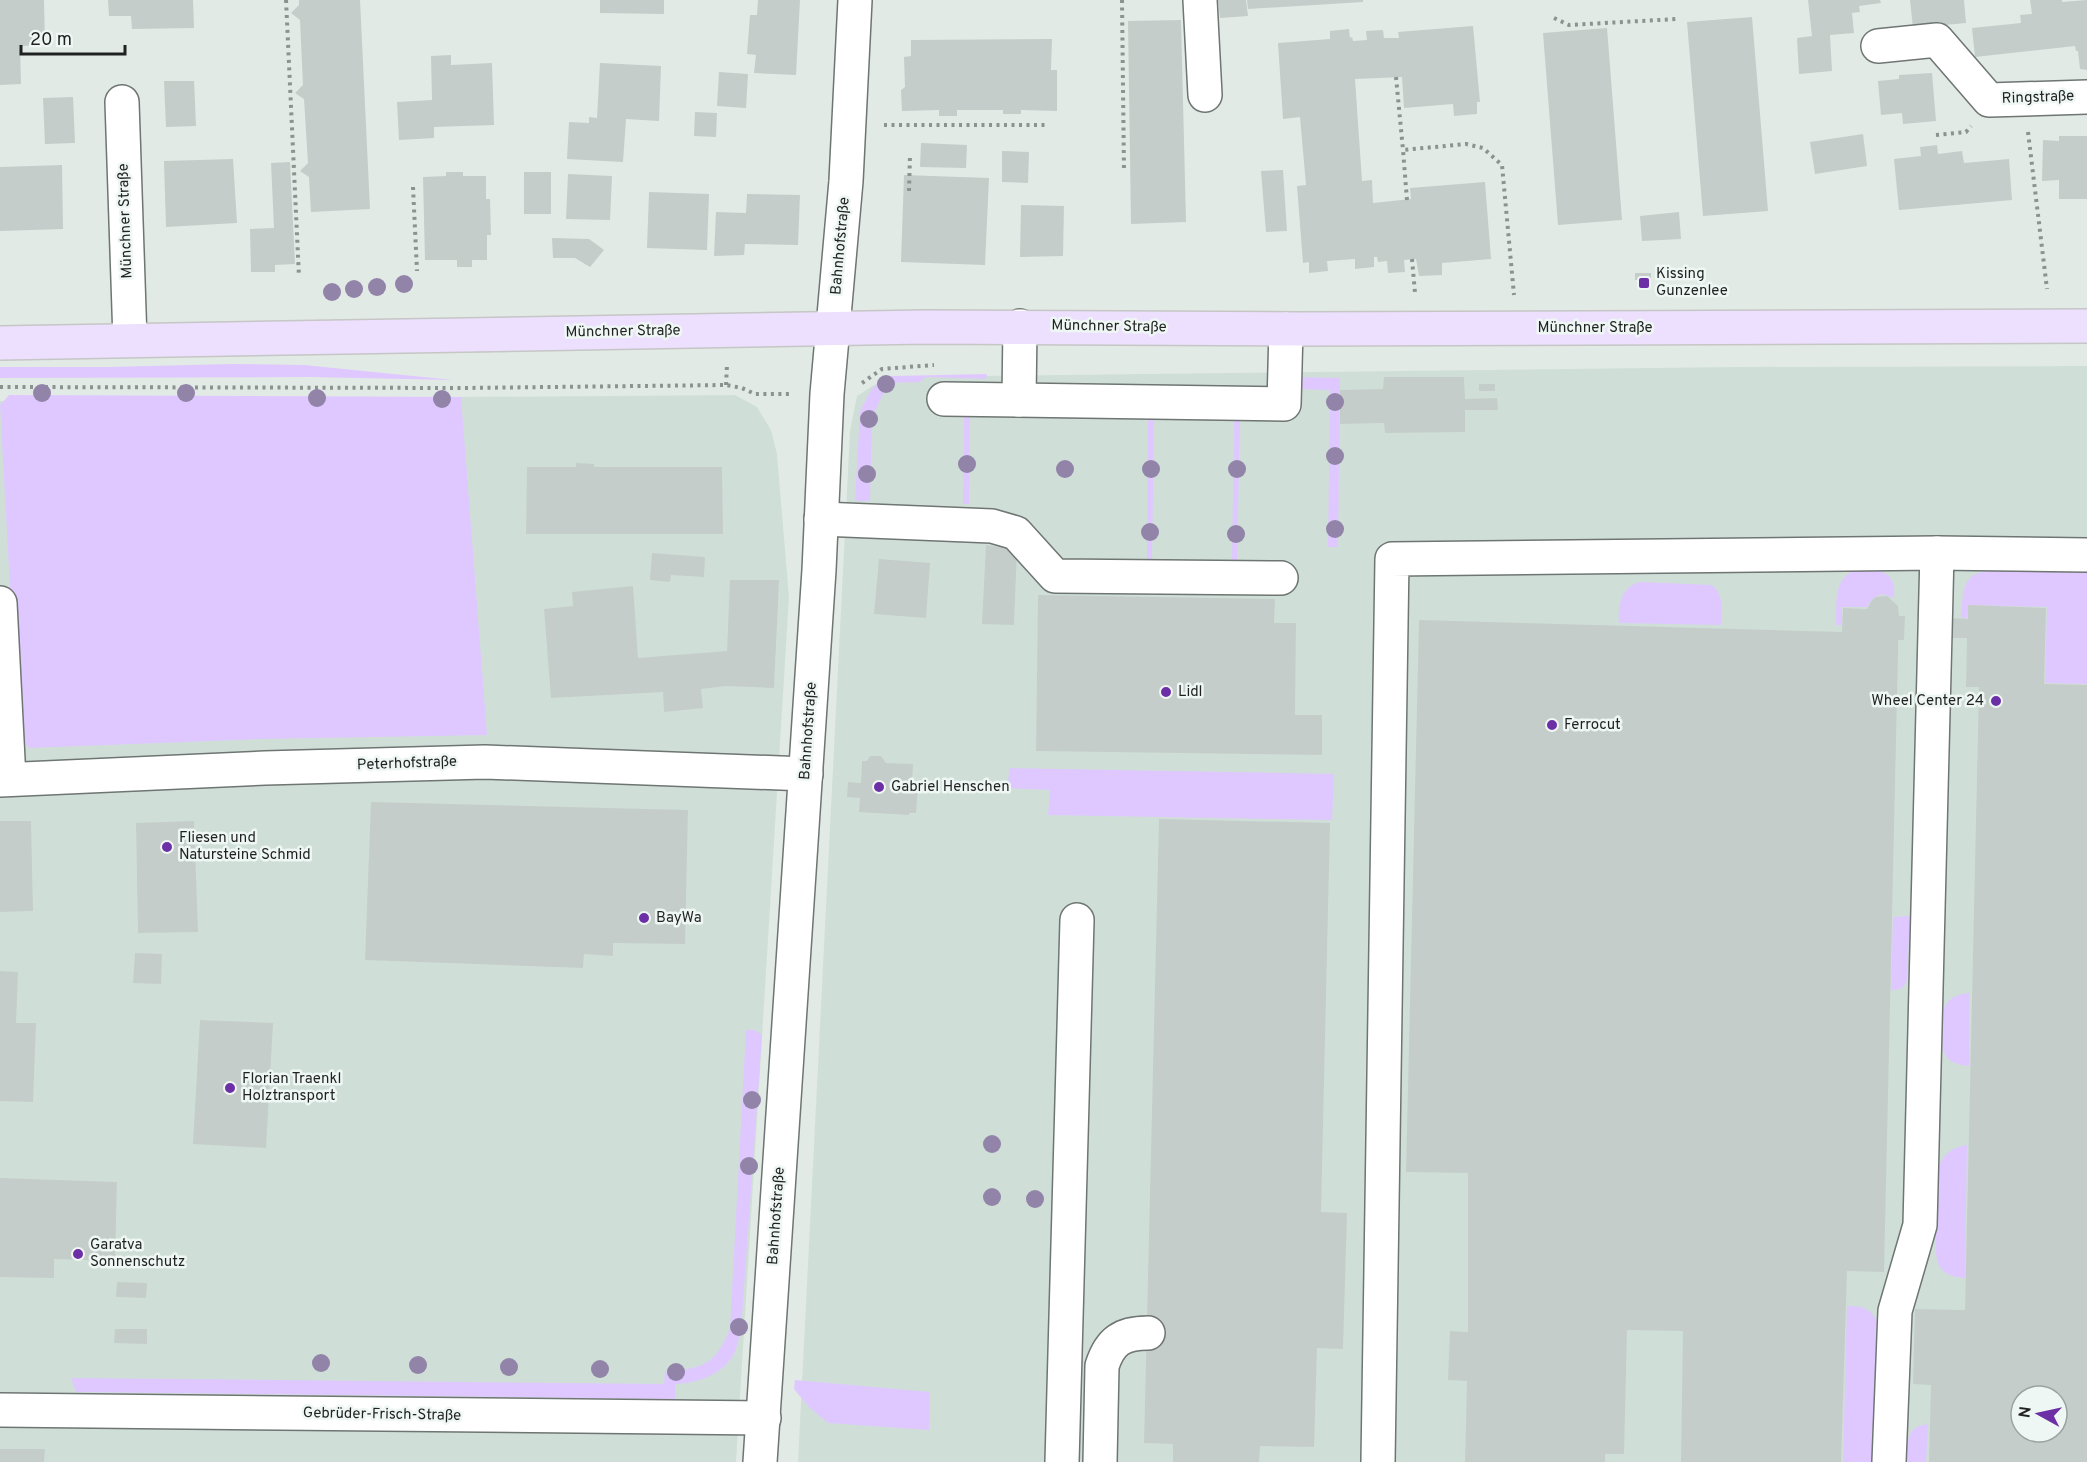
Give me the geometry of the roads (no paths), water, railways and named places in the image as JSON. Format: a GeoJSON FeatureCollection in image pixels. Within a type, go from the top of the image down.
{"type":"FeatureCollection","features":[{"type":"Feature","properties":{"kind":"main road","name":"Münchner Straße"},"geometry":{"type":"LineString","coordinates":[[0,343],[1020,326],[1286,329],[2087,326]]}},
{"type":"Feature","properties":{"kind":"street","name":"Bahnhofstraße"},"geometry":{"type":"LineString","coordinates":[[760,1462],[806,774],[826,417],[844,213],[855,0]]}},
{"type":"Feature","properties":{"kind":"street"},"geometry":{"type":"LineString","coordinates":[[1200,0],[1206,94]]}},
{"type":"Feature","properties":{"kind":"street","name":"Ringstraße"},"geometry":{"type":"LineString","coordinates":[[1878,46],[1937,40],[1989,99],[2087,97]]}},
{"type":"Feature","properties":{"kind":"street","name":"Münchner Straße"},"geometry":{"type":"LineString","coordinates":[[122,102],[130,340]]}},
{"type":"Feature","properties":{"kind":"street"},"geometry":{"type":"LineString","coordinates":[[1019,400],[1020,326]]}},
{"type":"Feature","properties":{"kind":"street"},"geometry":{"type":"LineString","coordinates":[[944,399],[1284,404],[1286,329]]}},
{"type":"Feature","properties":{"kind":"street"},"geometry":{"type":"LineString","coordinates":[[821,519],[992,526],[1016,533],[1055,576],[1281,578]]}},
{"type":"Feature","properties":{"kind":"street"},"geometry":{"type":"LineString","coordinates":[[1889,1462],[1895,1311],[1920,1225],[1937,553]]}},
{"type":"Feature","properties":{"kind":"street"},"geometry":{"type":"LineString","coordinates":[[1378,1462],[1392,559],[1937,553],[2087,555]]}},
{"type":"Feature","properties":{"kind":"street","name":"Peterhofstraße"},"geometry":{"type":"LineString","coordinates":[[0,603],[4,779],[485,762],[806,774]]}},
{"type":"Feature","properties":{"kind":"street"},"geometry":{"type":"LineString","coordinates":[[1062,1462],[1077,920]]}},
{"type":"Feature","properties":{"kind":"street"},"geometry":{"type":"LineString","coordinates":[[1100,1462],[1102,1366],[1106,1353],[1114,1342],[1127,1335],[1148,1333]]}},
{"type":"Feature","properties":{"kind":"street","name":"Gebrüder-Frisch-Straße"},"geometry":{"type":"LineString","coordinates":[[0,1410],[764,1418]]}},
{"type":"Feature","properties":{"kind":"place","name":"Kissing Gunzenlee"},"geometry":{"type":"Point","coordinates":[1644,283]}},
{"type":"Feature","properties":{"kind":"place","name":"Lidl"},"geometry":{"type":"Point","coordinates":[1166,692]}},
{"type":"Feature","properties":{"kind":"place","name":"Wheel Center 24"},"geometry":{"type":"Point","coordinates":[1996,701]}},
{"type":"Feature","properties":{"kind":"place","name":"Ferrocut"},"geometry":{"type":"Point","coordinates":[1552,725]}},
{"type":"Feature","properties":{"kind":"place","name":"Gabriel Henschen"},"geometry":{"type":"Point","coordinates":[879,787]}},
{"type":"Feature","properties":{"kind":"place","name":"Fliesen und Natursteine Schmid"},"geometry":{"type":"Point","coordinates":[167,847]}},
{"type":"Feature","properties":{"kind":"place","name":"BayWa"},"geometry":{"type":"Point","coordinates":[644,918]}},
{"type":"Feature","properties":{"kind":"place","name":"Florian Traenkl Holztransport"},"geometry":{"type":"Point","coordinates":[230,1088]}},
{"type":"Feature","properties":{"kind":"place","name":"Garatva Sonnenschutz"},"geometry":{"type":"Point","coordinates":[78,1254]}}]}
